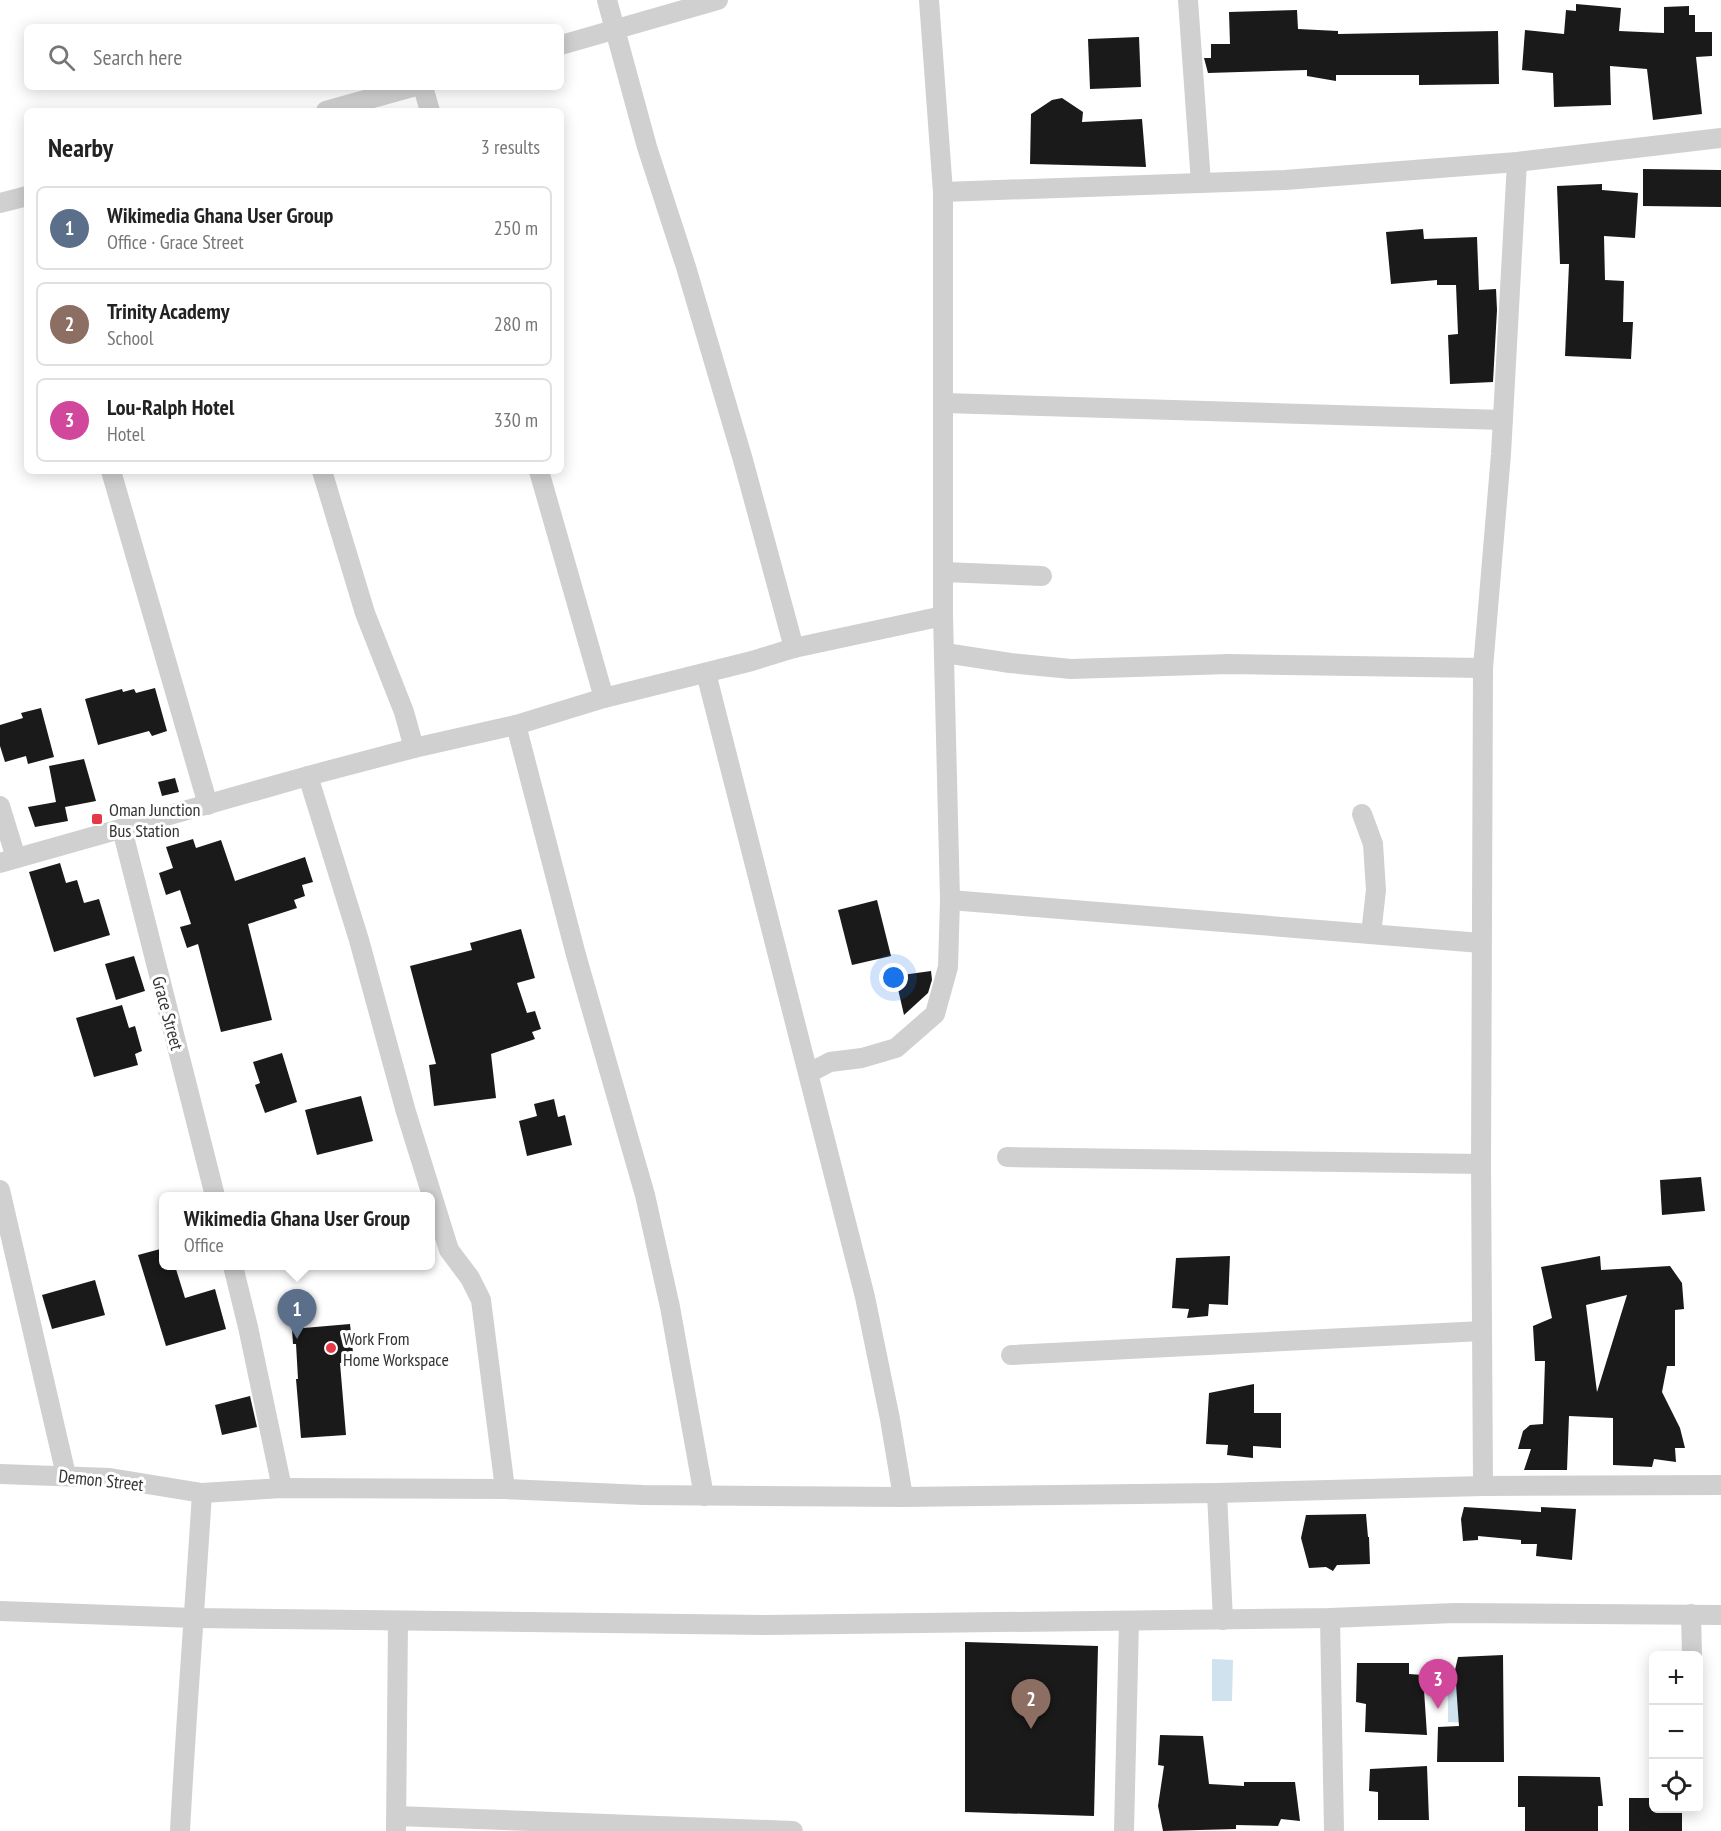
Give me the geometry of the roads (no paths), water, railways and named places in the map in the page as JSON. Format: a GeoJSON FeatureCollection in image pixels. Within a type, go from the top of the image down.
{"type":"FeatureCollection","features":[{"type":"Feature","properties":{"kind":"street"},"geometry":{"type":"LineString","coordinates":[[607,0],[647,147],[686,267],[743,460],[794,648]]}},
{"type":"Feature","properties":{"kind":"street"},"geometry":{"type":"LineString","coordinates":[[564,44],[718,0]]}},
{"type":"Feature","properties":{"kind":"street"},"geometry":{"type":"LineString","coordinates":[[809,1073],[830,1062],[862,1058],[896,1048],[935,1014],[948,967],[950,900],[944,616],[942,192],[929,0]]}},
{"type":"Feature","properties":{"kind":"street"},"geometry":{"type":"LineString","coordinates":[[1188,0],[1201,183]]}},
{"type":"Feature","properties":{"kind":"street"},"geometry":{"type":"LineString","coordinates":[[337,108],[401,90]]}},
{"type":"Feature","properties":{"kind":"street"},"geometry":{"type":"LineString","coordinates":[[424,90],[429,108]]}},
{"type":"Feature","properties":{"kind":"street"},"geometry":{"type":"LineString","coordinates":[[942,192],[1286,180],[1517,162],[1721,138]]}},
{"type":"Feature","properties":{"kind":"street"},"geometry":{"type":"LineString","coordinates":[[1484,1486],[1481,943],[1484,668],[1503,420],[1517,162]]}},
{"type":"Feature","properties":{"kind":"street"},"geometry":{"type":"LineString","coordinates":[[0,203],[24,197]]}},
{"type":"Feature","properties":{"kind":"street"},"geometry":{"type":"LineString","coordinates":[[944,403],[1503,420]]}},
{"type":"Feature","properties":{"kind":"street"},"geometry":{"type":"LineString","coordinates":[[112,474],[208,805]]}},
{"type":"Feature","properties":{"kind":"street"},"geometry":{"type":"LineString","coordinates":[[323,474],[365,613],[404,712],[414,748]]}},
{"type":"Feature","properties":{"kind":"street"},"geometry":{"type":"LineString","coordinates":[[540,474],[604,698]]}},
{"type":"Feature","properties":{"kind":"street"},"geometry":{"type":"LineString","coordinates":[[944,572],[1042,576]]}},
{"type":"Feature","properties":{"kind":"street"},"geometry":{"type":"LineString","coordinates":[[0,806],[8,861],[308,776],[414,748],[516,725],[604,698],[794,648],[944,616]]}},
{"type":"Feature","properties":{"kind":"street"},"geometry":{"type":"LineString","coordinates":[[945,653],[1071,669],[1229,664],[1484,668]]}},
{"type":"Feature","properties":{"kind":"street"},"geometry":{"type":"LineString","coordinates":[[706,673],[866,1297],[903,1497]]}},
{"type":"Feature","properties":{"kind":"street"},"geometry":{"type":"LineString","coordinates":[[516,725],[576,955],[645,1195],[670,1307],[704,1496]]}},
{"type":"Feature","properties":{"kind":"street"},"geometry":{"type":"LineString","coordinates":[[308,776],[359,940],[430,1192]]}},
{"type":"Feature","properties":{"kind":"street"},"geometry":{"type":"LineString","coordinates":[[1362,814],[1373,844],[1376,890],[1371,934]]}},
{"type":"Feature","properties":{"kind":"street","name":"Grace Street"},"geometry":{"type":"LineString","coordinates":[[122,829],[214,1192]]}},
{"type":"Feature","properties":{"kind":"street"},"geometry":{"type":"LineString","coordinates":[[950,900],[1481,943]]}},
{"type":"Feature","properties":{"kind":"street"},"geometry":{"type":"LineString","coordinates":[[1007,1157],[1481,1164]]}},
{"type":"Feature","properties":{"kind":"street"},"geometry":{"type":"LineString","coordinates":[[0,1190],[66,1475]]}},
{"type":"Feature","properties":{"kind":"street"},"geometry":{"type":"LineString","coordinates":[[435,1207],[448,1250],[470,1278],[481,1300],[505,1489]]}},
{"type":"Feature","properties":{"kind":"street"},"geometry":{"type":"LineString","coordinates":[[234,1270],[282,1488]]}},
{"type":"Feature","properties":{"kind":"street"},"geometry":{"type":"LineString","coordinates":[[1011,1355],[1482,1331]]}},
{"type":"Feature","properties":{"kind":"street","name":"Demon Street"},"geometry":{"type":"LineString","coordinates":[[0,1474],[110,1478],[202,1493],[282,1488],[505,1489],[643,1496],[903,1497],[1217,1493],[1484,1486],[1721,1485]]}},
{"type":"Feature","properties":{"kind":"street"},"geometry":{"type":"LineString","coordinates":[[180,1831],[202,1493]]}},
{"type":"Feature","properties":{"kind":"street"},"geometry":{"type":"LineString","coordinates":[[1217,1493],[1223,1620]]}},
{"type":"Feature","properties":{"kind":"street"},"geometry":{"type":"LineString","coordinates":[[0,1611],[194,1618],[765,1625],[1223,1620],[1455,1614],[1721,1615]]}},
{"type":"Feature","properties":{"kind":"street"},"geometry":{"type":"LineString","coordinates":[[1691,1614],[1692,1651]]}},
{"type":"Feature","properties":{"kind":"street"},"geometry":{"type":"LineString","coordinates":[[1330,1618],[1334,1831]]}},
{"type":"Feature","properties":{"kind":"street"},"geometry":{"type":"LineString","coordinates":[[398,1621],[396,1823],[793,1831]]}},
{"type":"Feature","properties":{"kind":"street"},"geometry":{"type":"LineString","coordinates":[[1124,1831],[1129,1621]]}},
{"type":"Feature","properties":{"kind":"water"},"geometry":{"type":"Polygon","coordinates":[[[1212,1659],[1233,1660],[1232,1701],[1212,1701],[1212,1659]]]}},
{"type":"Feature","properties":{"kind":"water"},"geometry":{"type":"Polygon","coordinates":[[[1466,1687],[1468,1723],[1448,1722],[1448,1688],[1466,1687]]]}},
{"type":"Feature","properties":{"kind":"place","name":"Oman Junction Bus Station"},"geometry":{"type":"Point","coordinates":[97,819]}},
{"type":"Feature","properties":{"kind":"place","name":"Wikimedia Ghana User Group"},"geometry":{"type":"Point","coordinates":[297,1339]}},
{"type":"Feature","properties":{"kind":"place","name":"Work From Home Workspace"},"geometry":{"type":"Point","coordinates":[331,1348]}},
{"type":"Feature","properties":{"kind":"place","name":"Lou-Ralph Hotel"},"geometry":{"type":"Point","coordinates":[1438,1709]}},
{"type":"Feature","properties":{"kind":"place","name":"Trinity Academy"},"geometry":{"type":"Point","coordinates":[1031,1729]}}]}
